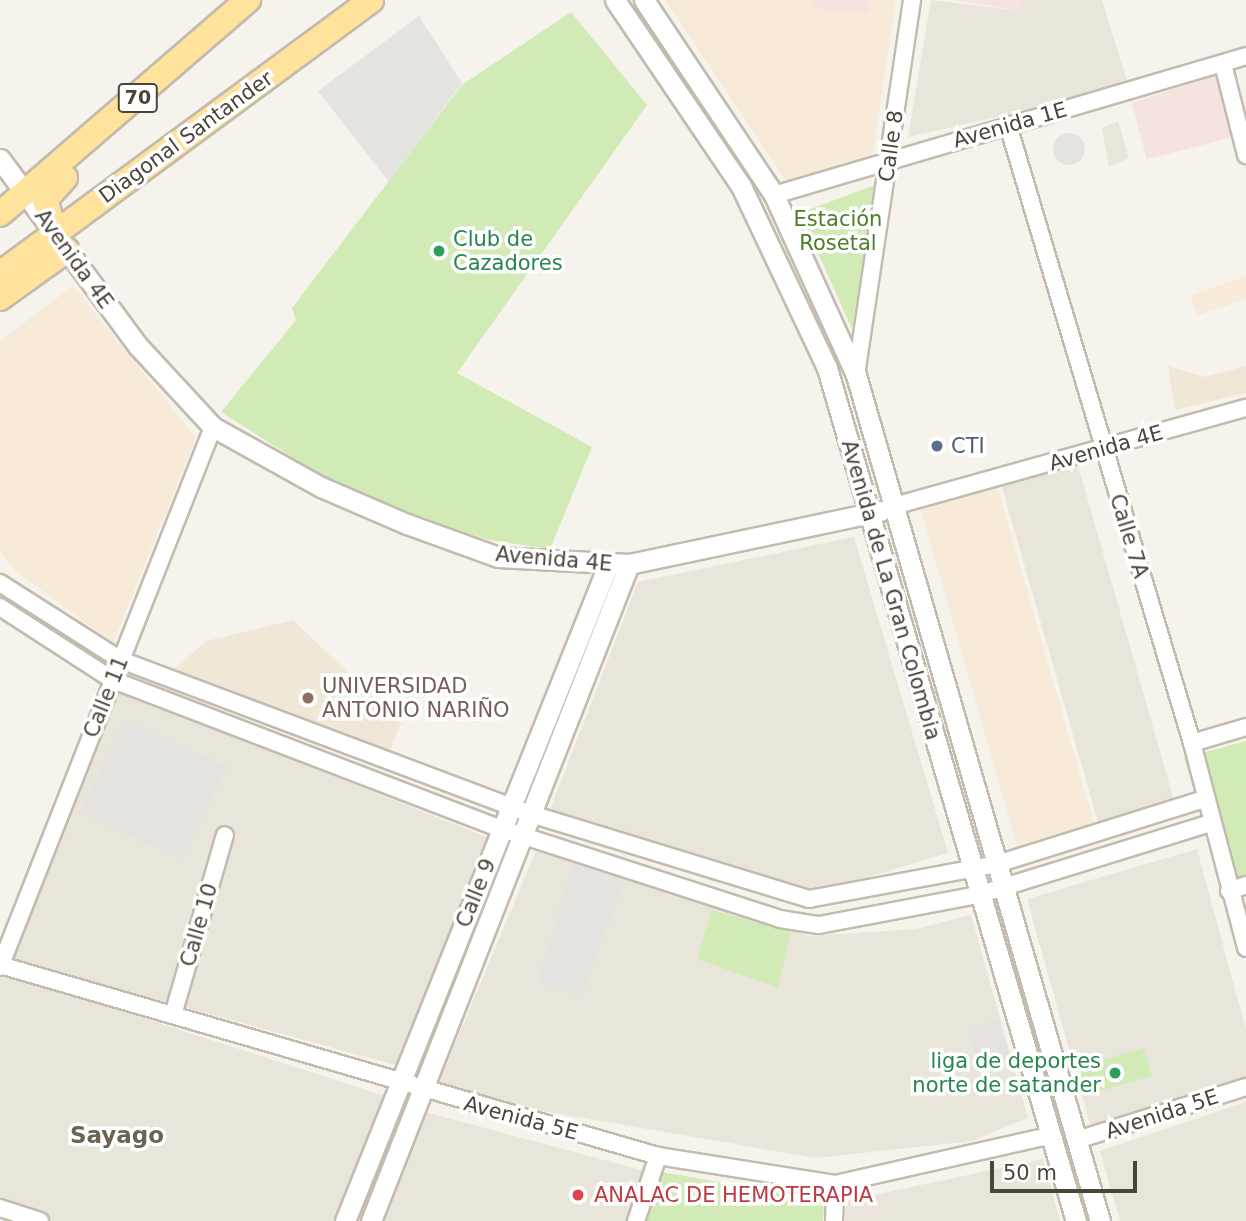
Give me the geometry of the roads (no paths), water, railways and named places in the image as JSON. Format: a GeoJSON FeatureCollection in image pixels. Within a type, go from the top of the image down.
{"type":"FeatureCollection","features":[{"type":"Feature","properties":{"kind":"main road","name":"70"},"geometry":{"type":"LineString","coordinates":[[0,214],[248,0]]}},
{"type":"Feature","properties":{"kind":"main road"},"geometry":{"type":"LineString","coordinates":[[332,28],[354,0]]}},
{"type":"Feature","properties":{"kind":"main road","name":"Diagonal Santander"},"geometry":{"type":"LineString","coordinates":[[0,274],[61,241],[371,0]]}},
{"type":"Feature","properties":{"kind":"main road"},"geometry":{"type":"LineString","coordinates":[[0,298],[61,241],[45,206],[48,195],[153,103],[201,42]]}},
{"type":"Feature","properties":{"kind":"street","name":"Avenida de La Gran Colombia"},"geometry":{"type":"LineString","coordinates":[[615,0],[762,225],[827,368],[970,870],[1076,1221]]}},
{"type":"Feature","properties":{"kind":"street","name":"Avenida de La Gran Colombia"},"geometry":{"type":"LineString","coordinates":[[644,0],[774,195],[856,375],[1100,1221]]}},
{"type":"Feature","properties":{"kind":"street","name":"Calle 8"},"geometry":{"type":"LineString","coordinates":[[856,375],[912,0]]}},
{"type":"Feature","properties":{"kind":"street","name":"Avenida 1E"},"geometry":{"type":"LineString","coordinates":[[774,195],[1246,56]]}},
{"type":"Feature","properties":{"kind":"street"},"geometry":{"type":"LineString","coordinates":[[1223,64],[1246,155]]}},
{"type":"Feature","properties":{"kind":"street","name":"Calle 7A"},"geometry":{"type":"LineString","coordinates":[[1008,125],[1192,743],[1246,948]]}},
{"type":"Feature","properties":{"kind":"street","name":"Avenida 4E"},"geometry":{"type":"LineString","coordinates":[[0,159],[138,346],[213,427],[321,487],[498,557],[608,565],[629,564],[869,515],[1246,408]]}},
{"type":"Feature","properties":{"kind":"street","name":"Calle 11"},"geometry":{"type":"LineString","coordinates":[[0,966],[213,427]]}},
{"type":"Feature","properties":{"kind":"street","name":"Calle 9"},"geometry":{"type":"LineString","coordinates":[[371,1221],[629,564]]}},
{"type":"Feature","properties":{"kind":"street","name":"Calle 9"},"geometry":{"type":"LineString","coordinates":[[345,1221],[608,565]]}},
{"type":"Feature","properties":{"kind":"street"},"geometry":{"type":"LineString","coordinates":[[0,583],[121,660],[531,814],[809,900],[997,864],[1205,799]]}},
{"type":"Feature","properties":{"kind":"street"},"geometry":{"type":"LineString","coordinates":[[0,607],[113,680],[502,829],[780,919],[819,925],[978,895],[1211,823]]}},
{"type":"Feature","properties":{"kind":"street"},"geometry":{"type":"LineString","coordinates":[[1192,743],[1246,727]]}},
{"type":"Feature","properties":{"kind":"street","name":"Calle 10"},"geometry":{"type":"LineString","coordinates":[[173,1015],[225,835]]}},
{"type":"Feature","properties":{"kind":"street"},"geometry":{"type":"LineString","coordinates":[[1229,891],[1246,885]]}},
{"type":"Feature","properties":{"kind":"street","name":"Avenida 5E"},"geometry":{"type":"LineString","coordinates":[[0,966],[173,1015],[422,1091],[658,1156],[835,1184],[1052,1135]]}},
{"type":"Feature","properties":{"kind":"street","name":"Avenida 5E"},"geometry":{"type":"LineString","coordinates":[[1077,1140],[1246,1087]]}},
{"type":"Feature","properties":{"kind":"street"},"geometry":{"type":"LineString","coordinates":[[636,1221],[658,1156]]}},
{"type":"Feature","properties":{"kind":"street"},"geometry":{"type":"LineString","coordinates":[[835,1184],[835,1221]]}},
{"type":"Feature","properties":{"kind":"street"},"geometry":{"type":"LineString","coordinates":[[0,1208],[40,1221]]}},
{"type":"Feature","properties":{"kind":"place","name":"Club de Cazadores"},"geometry":{"type":"Point","coordinates":[439,251]}},
{"type":"Feature","properties":{"kind":"place","name":"CTI"},"geometry":{"type":"Point","coordinates":[937,446]}},
{"type":"Feature","properties":{"kind":"place","name":"UNIVERSIDAD ANTONIO NARIÑO"},"geometry":{"type":"Point","coordinates":[308,698]}},
{"type":"Feature","properties":{"kind":"place","name":"liga de deportes norte de satander"},"geometry":{"type":"Point","coordinates":[1115,1073]}},
{"type":"Feature","properties":{"kind":"place","name":"ANALAC DE HEMOTERAPIA"},"geometry":{"type":"Point","coordinates":[578,1195]}},
{"type":"Feature","properties":{"kind":"district","name":"Sayago"},"geometry":{"type":"Point","coordinates":[117,1135]}},
{"type":"Feature","properties":{"kind":"park label","name":"Estación Rosetal"},"geometry":{"type":"Point","coordinates":[838,231]}}]}
